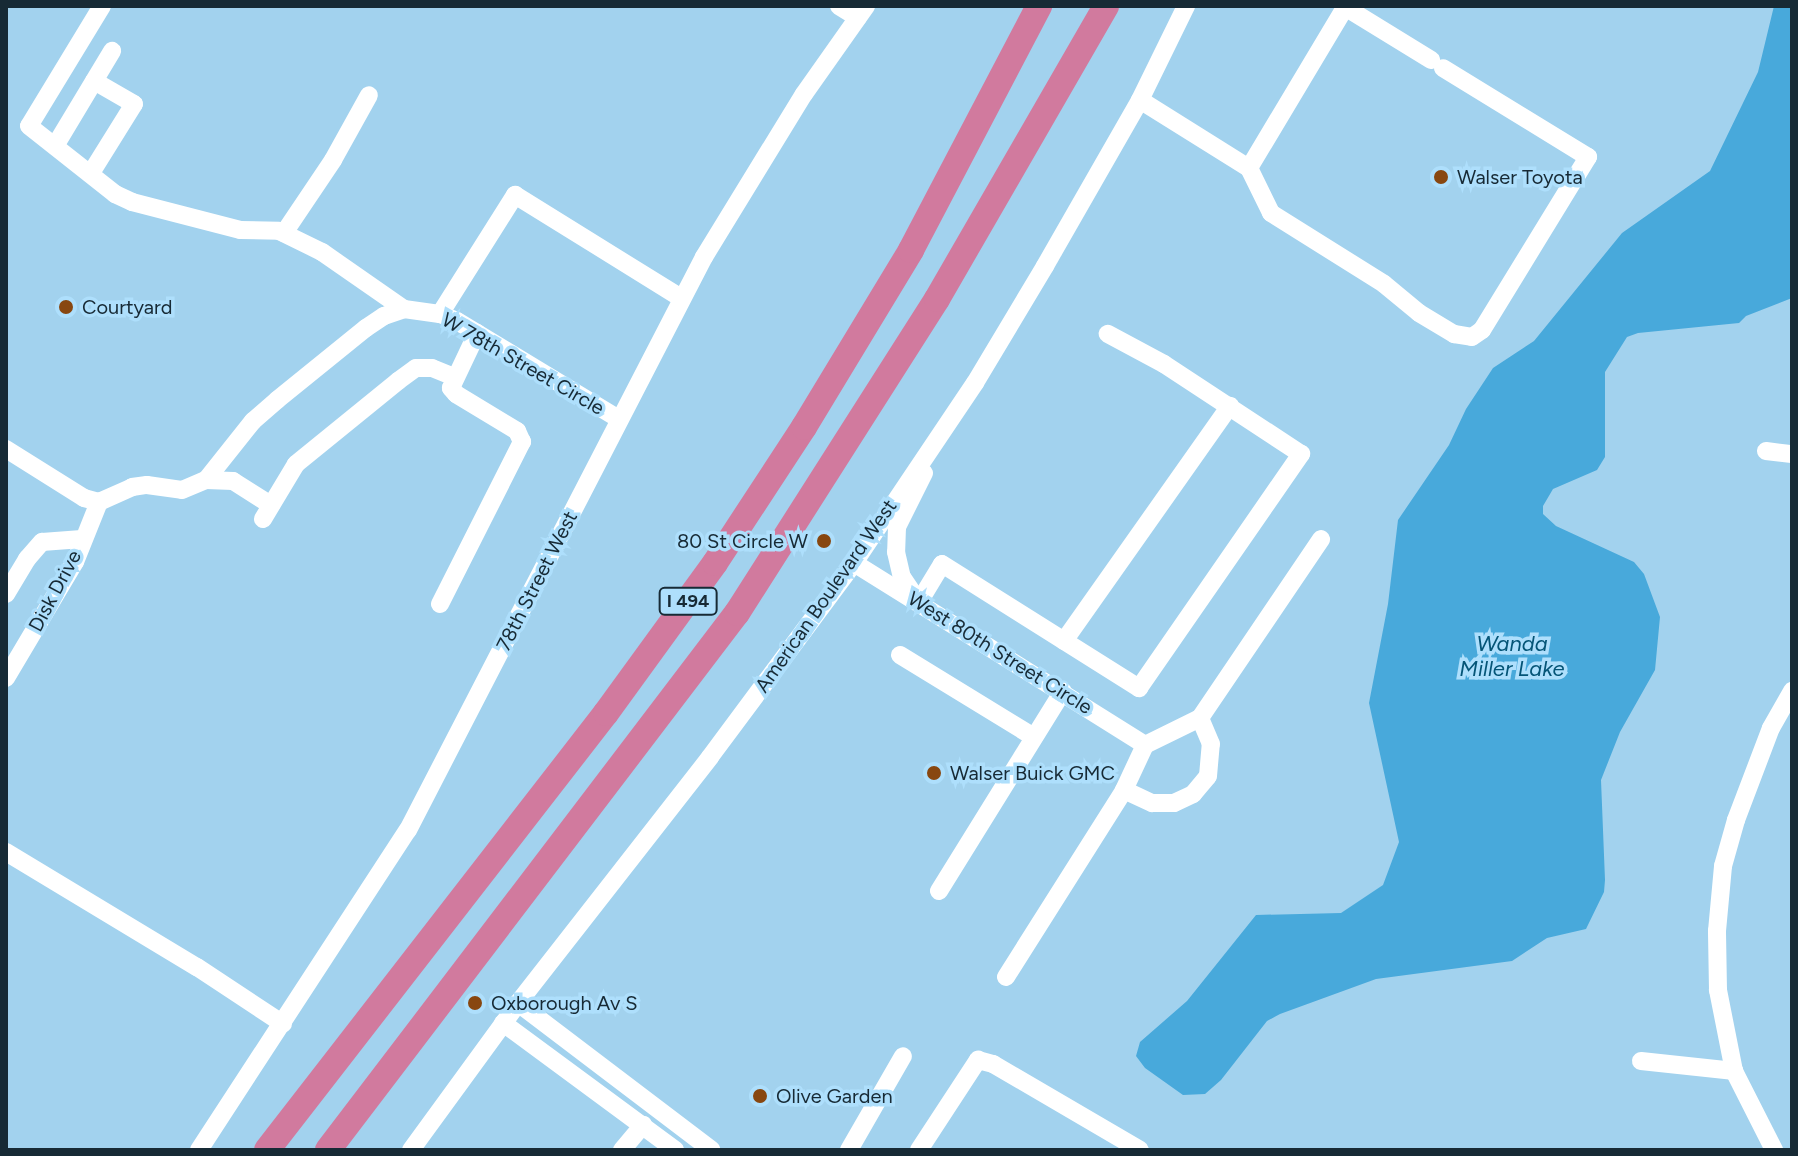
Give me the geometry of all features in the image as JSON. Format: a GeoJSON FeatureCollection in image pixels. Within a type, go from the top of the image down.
{"type":"FeatureCollection","features":[{"type":"Feature","properties":{"kind":"highway","name":"I 494"},"geometry":{"type":"LineString","coordinates":[[267,1150],[606,713],[715,563],[804,427],[911,250],[1039,6]]}},
{"type":"Feature","properties":{"kind":"highway","name":"I 494"},"geometry":{"type":"LineString","coordinates":[[328,1150],[737,613],[937,299],[1002,182],[1087,6]]}},
{"type":"Feature","properties":{"kind":"highway"},"geometry":{"type":"LineString","coordinates":[[1002,182],[1106,6]]}},
{"type":"Feature","properties":{"kind":"street"},"geometry":{"type":"LineString","coordinates":[[102,6],[29,126],[115,194],[168,214],[240,230],[284,233],[322,252],[404,309]]}},
{"type":"Feature","properties":{"kind":"street"},"geometry":{"type":"LineString","coordinates":[[839,6],[862,12]]}},
{"type":"Feature","properties":{"kind":"street","name":"American Boulevard West"},"geometry":{"type":"LineString","coordinates":[[411,1150],[518,1003],[710,757],[854,563],[963,400],[1045,266],[1140,100],[1186,6]]}},
{"type":"Feature","properties":{"kind":"street"},"geometry":{"type":"LineString","coordinates":[[1140,100],[1249,168],[1271,213],[1384,284],[1454,334],[1472,337],[1482,330],[1588,157],[1345,6],[1249,168]]}},
{"type":"Feature","properties":{"kind":"street","name":"78th Street West"},"geometry":{"type":"LineString","coordinates":[[199,1150],[379,877],[440,773],[681,298],[757,168],[862,12]]}},
{"type":"Feature","properties":{"kind":"street"},"geometry":{"type":"LineString","coordinates":[[55,146],[112,51]]}},
{"type":"Feature","properties":{"kind":"street"},"geometry":{"type":"LineString","coordinates":[[91,173],[134,104],[94,81]]}},
{"type":"Feature","properties":{"kind":"street"},"geometry":{"type":"LineString","coordinates":[[284,233],[333,160],[369,95]]}},
{"type":"Feature","properties":{"kind":"street"},"geometry":{"type":"LineString","coordinates":[[440,314],[515,195],[681,298]]}},
{"type":"Feature","properties":{"kind":"street"},"geometry":{"type":"LineString","coordinates":[[206,480],[253,421],[277,400],[366,328],[384,316],[404,309]]}},
{"type":"Feature","properties":{"kind":"street","name":"W 78th Street Circle"},"geometry":{"type":"LineString","coordinates":[[404,309],[440,314],[619,419]]}},
{"type":"Feature","properties":{"kind":"street"},"geometry":{"type":"LineString","coordinates":[[440,604],[522,442],[517,431],[451,388],[477,333]]}},
{"type":"Feature","properties":{"kind":"street"},"geometry":{"type":"LineString","coordinates":[[963,400],[897,527],[896,562],[919,602],[942,564],[1139,688],[1301,454],[1230,406],[1108,334]]}},
{"type":"Feature","properties":{"kind":"street"},"geometry":{"type":"LineString","coordinates":[[6,449],[84,498],[99,502],[132,487],[147,485],[182,490],[206,480],[233,481],[267,512],[296,464],[416,368],[432,368],[454,377]]}},
{"type":"Feature","properties":{"kind":"street"},"geometry":{"type":"LineString","coordinates":[[1064,641],[1230,406]]}},
{"type":"Feature","properties":{"kind":"street"},"geometry":{"type":"LineString","coordinates":[[1766,451],[1792,454]]}},
{"type":"Feature","properties":{"kind":"street","name":"Disk Drive"},"geometry":{"type":"LineString","coordinates":[[6,678],[75,562],[99,502]]}},
{"type":"Feature","properties":{"kind":"street"},"geometry":{"type":"LineString","coordinates":[[6,594],[27,559],[42,542],[82,539]]}},
{"type":"Feature","properties":{"kind":"street"},"geometry":{"type":"LineString","coordinates":[[1006,977],[1124,790],[1145,745],[1200,718],[1321,539]]}},
{"type":"Feature","properties":{"kind":"street","name":"West 80th Street Circle"},"geometry":{"type":"LineString","coordinates":[[854,563],[1145,745]]}},
{"type":"Feature","properties":{"kind":"street"},"geometry":{"type":"LineString","coordinates":[[900,655],[1034,737]]}},
{"type":"Feature","properties":{"kind":"street"},"geometry":{"type":"LineString","coordinates":[[939,891],[1063,691]]}},
{"type":"Feature","properties":{"kind":"street"},"geometry":{"type":"LineString","coordinates":[[1774,1150],[1734,1071],[1718,990],[1717,958],[1723,866],[1736,820],[1771,728],[1792,691]]}},
{"type":"Feature","properties":{"kind":"street"},"geometry":{"type":"LineString","coordinates":[[1124,790],[1152,803],[1174,803],[1193,794],[1208,776],[1211,744],[1200,718]]}},
{"type":"Feature","properties":{"kind":"street"},"geometry":{"type":"LineString","coordinates":[[6,852],[197,967],[283,1024]]}},
{"type":"Feature","properties":{"kind":"street"},"geometry":{"type":"LineString","coordinates":[[518,1003],[712,1150]]}},
{"type":"Feature","properties":{"kind":"street"},"geometry":{"type":"LineString","coordinates":[[503,1023],[675,1150]]}},
{"type":"Feature","properties":{"kind":"street"},"geometry":{"type":"LineString","coordinates":[[849,1150],[903,1056]]}},
{"type":"Feature","properties":{"kind":"street"},"geometry":{"type":"LineString","coordinates":[[919,1150],[969,1068],[978,1060],[993,1064],[1140,1150]]}},
{"type":"Feature","properties":{"kind":"street"},"geometry":{"type":"LineString","coordinates":[[1641,1061],[1734,1071]]}},
{"type":"Feature","properties":{"kind":"street"},"geometry":{"type":"LineString","coordinates":[[622,1150],[643,1125]]}},
{"type":"Feature","properties":{"kind":"water","name":"Wanda Miller Lake"},"geometry":{"type":"Polygon","coordinates":[[[1774,6],[1792,6],[1792,298],[1746,316],[1739,323],[1638,333],[1627,337],[1605,372],[1605,457],[1597,470],[1553,489],[1543,506],[1543,514],[1556,526],[1634,562],[1644,574],[1660,617],[1655,670],[1620,732],[1601,780],[1604,892],[1586,929],[1547,938],[1512,961],[1376,979],[1280,1014],[1267,1021],[1221,1080],[1205,1094],[1183,1095],[1145,1068],[1136,1056],[1140,1042],[1187,1001],[1256,915],[1341,913],[1383,885],[1399,842],[1369,703],[1388,604],[1398,520],[1449,445],[1466,409],[1493,368],[1534,341],[1622,233],[1710,171],[1758,72],[1774,6]]]}},
{"type":"Feature","properties":{"kind":"place","name":"Walser Toyota"},"geometry":{"type":"Point","coordinates":[1441,177]}},
{"type":"Feature","properties":{"kind":"place","name":"Courtyard"},"geometry":{"type":"Point","coordinates":[66,307]}},
{"type":"Feature","properties":{"kind":"place","name":"80 St Circle W"},"geometry":{"type":"Point","coordinates":[824,541]}},
{"type":"Feature","properties":{"kind":"place","name":"Walser Buick GMC"},"geometry":{"type":"Point","coordinates":[934,773]}},
{"type":"Feature","properties":{"kind":"place","name":"Oxborough Av S"},"geometry":{"type":"Point","coordinates":[475,1003]}},
{"type":"Feature","properties":{"kind":"place","name":"Olive Garden"},"geometry":{"type":"Point","coordinates":[760,1096]}}]}
